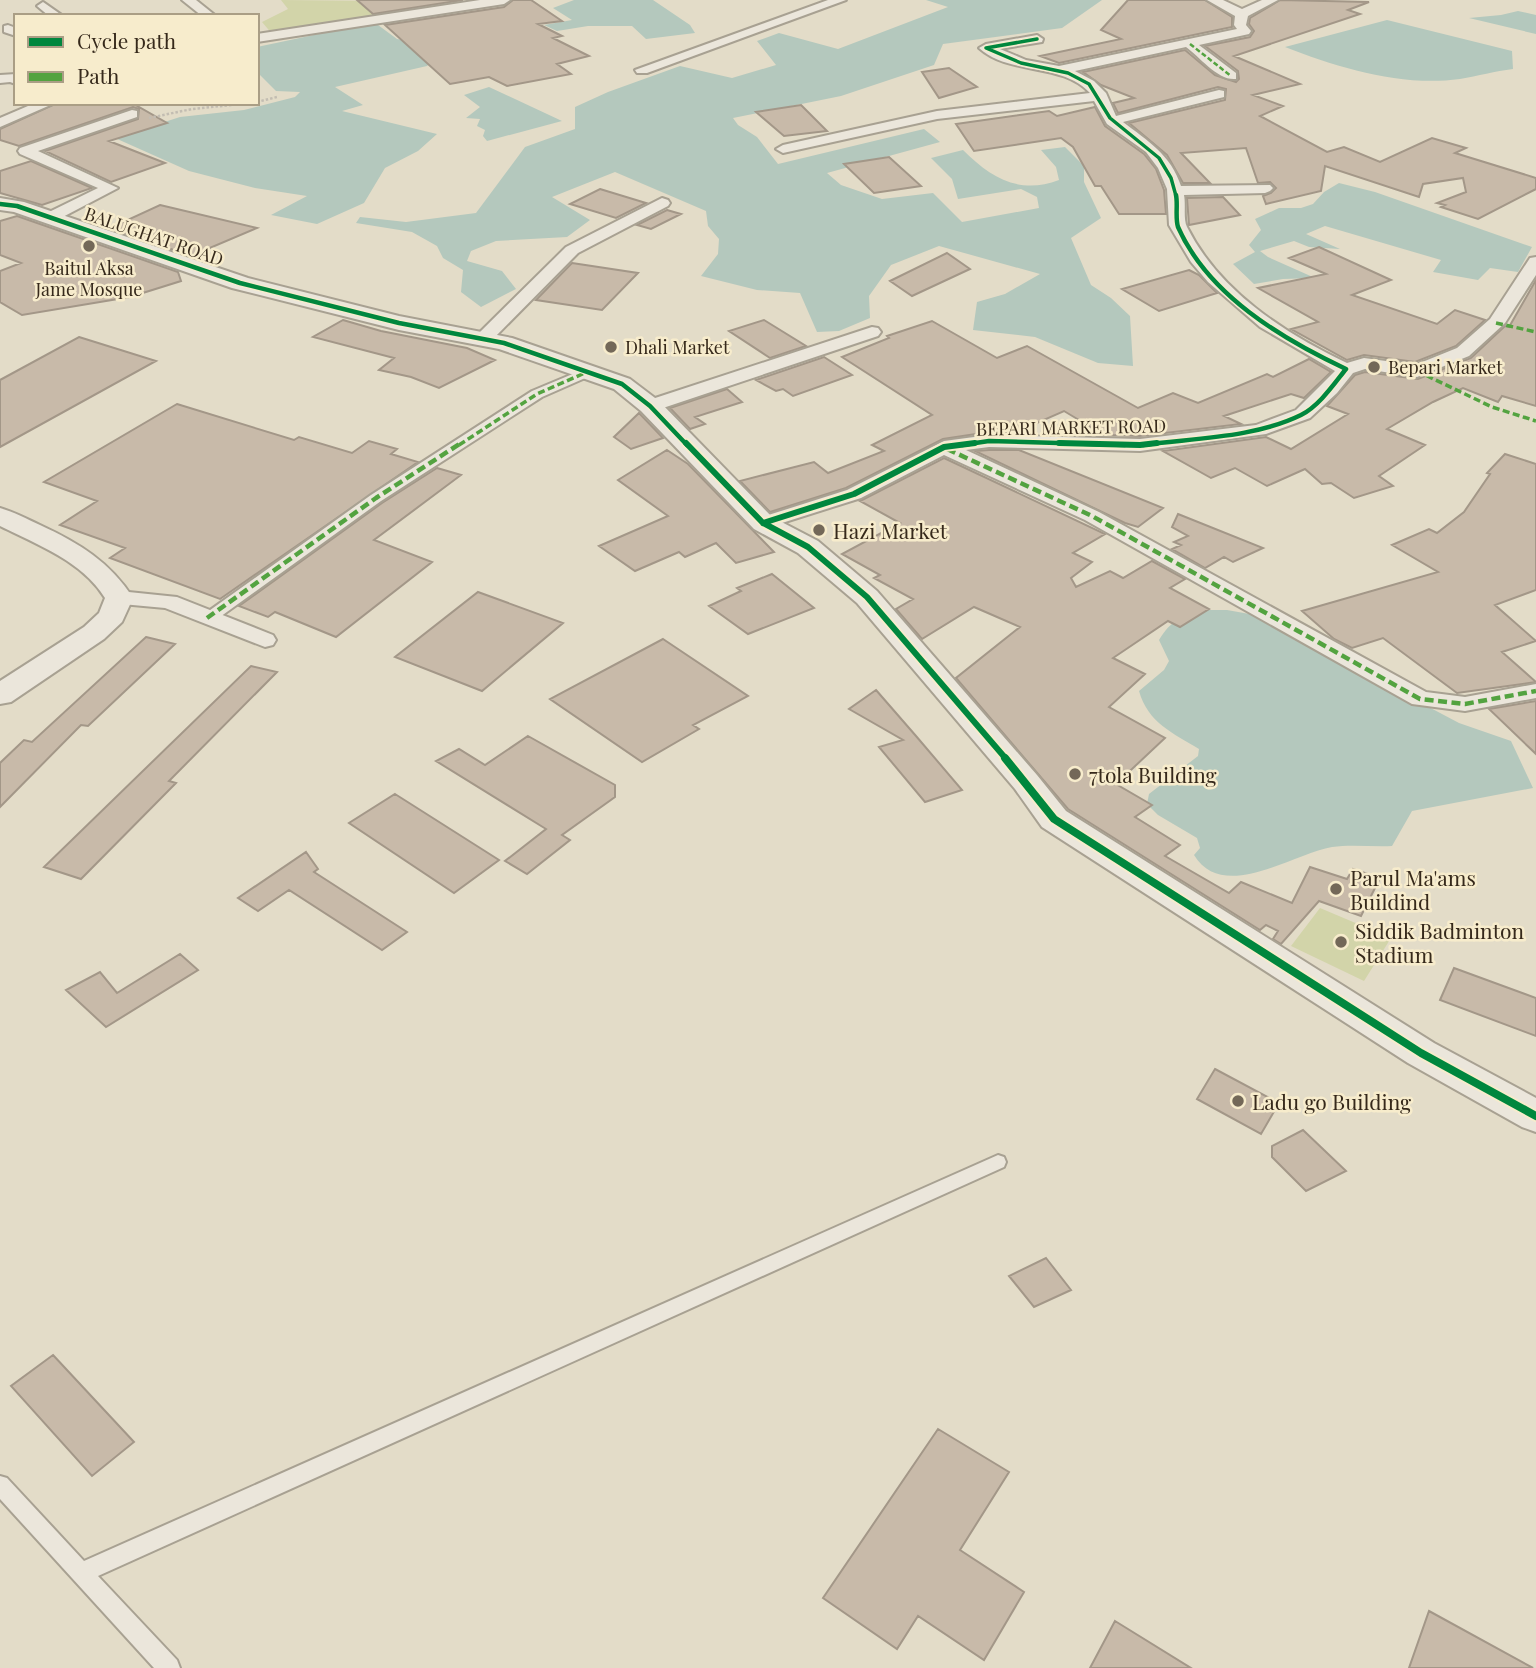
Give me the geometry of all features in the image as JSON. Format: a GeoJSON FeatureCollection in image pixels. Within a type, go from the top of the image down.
{"type":"FeatureCollection","features":[{"type":"Feature","properties":{"kind":"street"},"geometry":{"type":"LineString","coordinates":[[188,0],[208,14]]}},
{"type":"Feature","properties":{"kind":"street"},"geometry":{"type":"LineString","coordinates":[[259,38],[504,0]]}},
{"type":"Feature","properties":{"kind":"street"},"geometry":{"type":"LineString","coordinates":[[642,71],[840,0]]}},
{"type":"Feature","properties":{"kind":"street"},"geometry":{"type":"LineString","coordinates":[[1213,0],[1242,14]]}},
{"type":"Feature","properties":{"kind":"street"},"geometry":{"type":"LineString","coordinates":[[1242,14],[1272,0]]}},
{"type":"Feature","properties":{"kind":"street"},"geometry":{"type":"LineString","coordinates":[[43,6],[54,14]]}},
{"type":"Feature","properties":{"kind":"street"},"geometry":{"type":"LineString","coordinates":[[1061,69],[1245,32],[1240,24],[1242,14]]}},
{"type":"Feature","properties":{"kind":"street"},"geometry":{"type":"LineString","coordinates":[[1037,39],[986,48],[1023,64],[1061,69],[1084,80],[1101,96],[1104,109],[1112,121],[1144,143],[1164,164],[1175,183],[1179,209],[1177,225],[1197,259],[1220,285],[1265,323],[1321,358],[1346,369],[1364,363],[1418,371],[1463,352],[1496,323],[1536,262]]}},
{"type":"Feature","properties":{"kind":"street"},"geometry":{"type":"LineString","coordinates":[[1190,44],[1231,76]]}},
{"type":"Feature","properties":{"kind":"street"},"geometry":{"type":"LineString","coordinates":[[0,79],[13,77],[11,102]]}},
{"type":"Feature","properties":{"kind":"street"},"geometry":{"type":"LineString","coordinates":[[1112,121],[1219,94]]}},
{"type":"Feature","properties":{"kind":"street"},"geometry":{"type":"LineString","coordinates":[[783,149],[937,115],[1101,96]]}},
{"type":"Feature","properties":{"kind":"street"},"geometry":{"type":"LineString","coordinates":[[51,217],[110,188],[25,151],[132,114]]}},
{"type":"Feature","properties":{"kind":"street"},"geometry":{"type":"LineString","coordinates":[[1175,191],[1265,188]]}},
{"type":"Feature","properties":{"kind":"street"},"geometry":{"type":"LineString","coordinates":[[483,339],[572,250],[662,204]]}},
{"type":"Feature","properties":{"kind":"street","name":"BALUGHAT ROAD"},"geometry":{"type":"LineString","coordinates":[[0,205],[17,206],[51,217],[240,283],[399,324],[504,343],[622,384],[650,406],[763,523],[808,547],[867,597],[1026,782],[1054,819],[1421,1053],[1536,1116]]}},
{"type":"Feature","properties":{"kind":"street"},"geometry":{"type":"LineString","coordinates":[[650,406],[872,332]]}},
{"type":"Feature","properties":{"kind":"street","name":"BEPARI MARKET ROAD"},"geometry":{"type":"LineString","coordinates":[[763,523],[854,494],[944,447],[989,441],[1140,445],[1259,430],[1303,414],[1330,389],[1346,369]]}},
{"type":"Feature","properties":{"kind":"street"},"geometry":{"type":"LineString","coordinates":[[207,618],[376,498],[456,446],[537,394],[587,372]]}},
{"type":"Feature","properties":{"kind":"street"},"geometry":{"type":"LineString","coordinates":[[944,447],[1092,516],[1420,699],[1465,704],[1536,691]]}},
{"type":"Feature","properties":{"kind":"street"},"geometry":{"type":"LineString","coordinates":[[0,516],[90,564],[111,582],[119,598],[112,616],[94,632],[0,695]]}},
{"type":"Feature","properties":{"kind":"street"},"geometry":{"type":"LineString","coordinates":[[119,598],[169,602],[265,640]]}},
{"type":"Feature","properties":{"kind":"lane"},"geometry":{"type":"LineString","coordinates":[[81,1573],[998,1162]]}},
{"type":"Feature","properties":{"kind":"lane"},"geometry":{"type":"LineString","coordinates":[[0,1485],[169,1668]]}},
{"type":"Feature","properties":{"kind":"path"},"geometry":{"type":"LineString","coordinates":[[259,101],[276,97]]}},
{"type":"Feature","properties":{"kind":"path"},"geometry":{"type":"LineString","coordinates":[[132,114],[149,118],[192,109],[236,105]]}},
{"type":"Feature","properties":{"kind":"green space"},"geometry":{"type":"Polygon","coordinates":[[[281,0],[380,1],[394,16],[273,35],[262,22],[288,9],[281,0]]]}},
{"type":"Feature","properties":{"kind":"green space","name":"Siddik Badminton Stadium"},"geometry":{"type":"Polygon","coordinates":[[[1320,908],[1391,938],[1364,981],[1291,946],[1320,908]]]}},
{"type":"Feature","properties":{"kind":"shaded area"},"geometry":{"type":"Polygon","coordinates":[[[574,0],[653,0],[690,25],[695,33],[646,39],[632,26],[588,26],[557,31],[544,25],[572,20],[553,8],[574,0]]]}},
{"type":"Feature","properties":{"kind":"shaded area"},"geometry":{"type":"Polygon","coordinates":[[[926,0],[1102,0],[1062,28],[943,44],[934,65],[841,96],[733,118],[738,125],[757,137],[778,164],[924,129],[940,142],[827,173],[841,185],[882,199],[933,193],[962,222],[1039,208],[1037,197],[1021,189],[958,199],[952,179],[931,158],[963,150],[995,176],[1031,186],[1059,180],[1056,167],[1041,150],[1065,147],[1084,166],[1084,182],[1101,218],[1071,238],[1091,285],[1111,298],[1130,316],[1133,366],[1098,363],[1035,337],[973,330],[977,302],[1005,294],[1040,274],[939,246],[891,265],[869,296],[870,318],[839,331],[817,332],[800,293],[757,290],[701,276],[718,254],[719,239],[708,226],[706,211],[615,172],[552,197],[590,220],[567,237],[496,241],[471,251],[467,261],[502,271],[516,289],[481,307],[461,292],[463,270],[443,258],[437,246],[412,232],[356,223],[360,217],[406,222],[476,213],[525,147],[575,129],[575,107],[680,66],[732,78],[776,65],[757,41],[779,33],[838,49],[948,7],[926,0]]]}},
{"type":"Feature","properties":{"kind":"shaded area"},"geometry":{"type":"Polygon","coordinates":[[[1518,11],[1536,15],[1536,34],[1469,18],[1501,15],[1518,11]]]}},
{"type":"Feature","properties":{"kind":"shaded area"},"geometry":{"type":"Polygon","coordinates":[[[1387,20],[1512,51],[1513,69],[1438,81],[1393,78],[1327,62],[1285,47],[1387,20]]]}},
{"type":"Feature","properties":{"kind":"shaded area"},"geometry":{"type":"Polygon","coordinates":[[[366,24],[378,25],[397,39],[409,41],[431,62],[427,66],[335,87],[363,105],[342,111],[437,134],[418,151],[385,168],[364,203],[317,224],[271,215],[307,196],[255,188],[189,171],[115,138],[180,117],[244,110],[295,97],[300,92],[276,91],[259,74],[259,47],[366,24]]]}},
{"type":"Feature","properties":{"kind":"shaded area"},"geometry":{"type":"Polygon","coordinates":[[[489,87],[562,121],[487,141],[483,136],[485,130],[477,126],[480,119],[466,118],[480,107],[464,95],[489,87]]]}},
{"type":"Feature","properties":{"kind":"shaded area"},"geometry":{"type":"Polygon","coordinates":[[[1339,183],[1375,192],[1532,247],[1518,272],[1490,268],[1478,280],[1433,272],[1441,260],[1325,226],[1306,234],[1340,249],[1309,247],[1294,241],[1260,251],[1315,278],[1283,279],[1254,284],[1233,264],[1255,252],[1249,245],[1261,230],[1255,219],[1279,208],[1301,208],[1313,204],[1324,192],[1339,183]]]}},
{"type":"Feature","properties":{"kind":"shaded area"},"geometry":{"type":"Polygon","coordinates":[[[1205,610],[1227,610],[1255,615],[1459,723],[1511,741],[1533,788],[1412,811],[1392,846],[1332,847],[1259,872],[1240,875],[1222,875],[1207,869],[1194,855],[1200,848],[1197,838],[1158,815],[1147,804],[1149,794],[1198,756],[1199,749],[1155,719],[1139,691],[1164,670],[1169,661],[1159,640],[1168,628],[1178,619],[1205,610]]]}},
{"type":"Feature","properties":{"kind":"building"},"geometry":{"type":"Polygon","coordinates":[[[357,0],[463,0],[373,14],[357,0]]]}},
{"type":"Feature","properties":{"kind":"building"},"geometry":{"type":"Polygon","coordinates":[[[513,0],[531,0],[562,21],[538,24],[562,36],[553,38],[589,56],[557,64],[571,74],[507,86],[489,77],[450,84],[385,25],[504,7],[513,0]]]}},
{"type":"Feature","properties":{"kind":"building"},"geometry":{"type":"Polygon","coordinates":[[[1128,0],[1205,0],[1232,17],[1232,27],[1059,63],[1040,56],[1121,39],[1101,30],[1128,0]]]}},
{"type":"Feature","properties":{"kind":"building"},"geometry":{"type":"Polygon","coordinates":[[[1280,0],[1369,2],[1348,10],[1360,14],[1234,56],[1300,84],[1253,95],[1283,106],[1260,116],[1327,152],[1344,147],[1380,162],[1432,138],[1466,148],[1455,153],[1536,178],[1536,189],[1478,219],[1441,207],[1445,205],[1437,203],[1466,192],[1463,178],[1423,184],[1419,197],[1325,166],[1321,191],[1266,204],[1263,196],[1276,188],[1270,182],[1258,183],[1246,148],[1181,153],[1210,183],[1183,183],[1167,155],[1129,123],[1225,100],[1226,89],[1218,87],[1118,113],[1113,103],[1134,98],[1101,85],[1083,72],[1185,50],[1215,75],[1236,82],[1239,79],[1238,71],[1205,46],[1250,37],[1254,31],[1249,24],[1250,18],[1280,0]]]}},
{"type":"Feature","properties":{"kind":"building"},"geometry":{"type":"Polygon","coordinates":[[[949,68],[977,87],[939,98],[922,72],[949,68]]]}},
{"type":"Feature","properties":{"kind":"building"},"geometry":{"type":"Polygon","coordinates":[[[53,105],[136,105],[167,123],[109,141],[165,163],[111,182],[45,151],[138,119],[139,109],[133,107],[19,146],[0,140],[0,129],[53,105]]]}},
{"type":"Feature","properties":{"kind":"building"},"geometry":{"type":"Polygon","coordinates":[[[801,105],[827,131],[784,136],[756,112],[801,105]]]}},
{"type":"Feature","properties":{"kind":"building"},"geometry":{"type":"Polygon","coordinates":[[[1095,107],[1105,126],[1144,154],[1156,169],[1164,190],[1166,214],[1119,214],[1101,186],[1095,186],[1073,147],[1061,138],[974,151],[956,124],[1049,111],[1057,116],[1095,107]]]}},
{"type":"Feature","properties":{"kind":"building"},"geometry":{"type":"Polygon","coordinates":[[[889,157],[921,186],[874,193],[844,164],[889,157]]]}},
{"type":"Feature","properties":{"kind":"building"},"geometry":{"type":"Polygon","coordinates":[[[31,161],[92,188],[42,205],[0,193],[0,171],[31,161]]]}},
{"type":"Feature","properties":{"kind":"building"},"geometry":{"type":"Polygon","coordinates":[[[600,189],[646,203],[616,218],[570,204],[600,189]]]}},
{"type":"Feature","properties":{"kind":"building"},"geometry":{"type":"Polygon","coordinates":[[[1223,197],[1240,215],[1189,225],[1187,198],[1223,197]]]}},
{"type":"Feature","properties":{"kind":"building"},"geometry":{"type":"Polygon","coordinates":[[[160,205],[257,228],[191,256],[110,228],[160,205]]]}},
{"type":"Feature","properties":{"kind":"building"},"geometry":{"type":"Polygon","coordinates":[[[667,210],[681,214],[651,229],[637,225],[667,210]]]}},
{"type":"Feature","properties":{"kind":"building"},"geometry":{"type":"Polygon","coordinates":[[[17,216],[178,272],[181,281],[130,297],[22,315],[0,302],[0,271],[21,263],[0,255],[0,221],[17,216]]]}},
{"type":"Feature","properties":{"kind":"building"},"geometry":{"type":"Polygon","coordinates":[[[1319,247],[1391,280],[1352,295],[1437,324],[1455,310],[1485,320],[1456,346],[1415,362],[1364,355],[1347,360],[1291,329],[1318,322],[1258,288],[1326,274],[1289,258],[1319,247]]]}},
{"type":"Feature","properties":{"kind":"building"},"geometry":{"type":"Polygon","coordinates":[[[947,253],[970,269],[912,296],[890,281],[947,253]]]}},
{"type":"Feature","properties":{"kind":"building"},"geometry":{"type":"Polygon","coordinates":[[[572,263],[638,273],[602,310],[536,300],[572,263]]]}},
{"type":"Feature","properties":{"kind":"building"},"geometry":{"type":"Polygon","coordinates":[[[1189,270],[1199,275],[1217,293],[1159,311],[1122,289],[1189,270]]]}},
{"type":"Feature","properties":{"kind":"building"},"geometry":{"type":"Polygon","coordinates":[[[1536,280],[1536,406],[1502,396],[1498,402],[1463,388],[1433,402],[1387,429],[1425,445],[1379,476],[1393,486],[1354,498],[1331,483],[1322,484],[1305,469],[1267,486],[1235,468],[1211,478],[1163,451],[1266,437],[1291,449],[1348,414],[1327,406],[1355,375],[1365,372],[1418,379],[1471,358],[1505,326],[1509,327],[1536,280]]]}},
{"type":"Feature","properties":{"kind":"building"},"geometry":{"type":"Polygon","coordinates":[[[343,320],[381,331],[467,348],[495,360],[439,388],[411,377],[379,370],[394,358],[313,337],[343,320]]]}},
{"type":"Feature","properties":{"kind":"building"},"geometry":{"type":"Polygon","coordinates":[[[764,320],[806,346],[770,358],[729,331],[764,320]]]}},
{"type":"Feature","properties":{"kind":"building"},"geometry":{"type":"Polygon","coordinates":[[[932,321],[997,358],[1027,346],[1138,408],[1173,393],[1198,403],[1267,374],[1273,377],[1309,359],[1331,372],[1304,398],[1291,394],[1224,416],[1241,424],[1140,436],[1104,435],[1064,411],[1014,433],[989,432],[943,439],[846,488],[770,512],[740,481],[814,462],[828,473],[884,451],[872,445],[932,415],[842,357],[889,338],[887,336],[932,321]]]}},
{"type":"Feature","properties":{"kind":"building"},"geometry":{"type":"Polygon","coordinates":[[[79,337],[156,361],[0,447],[0,380],[79,337]]]}},
{"type":"Feature","properties":{"kind":"building"},"geometry":{"type":"Polygon","coordinates":[[[824,357],[852,375],[793,396],[783,389],[776,391],[756,380],[824,357]]]}},
{"type":"Feature","properties":{"kind":"building"},"geometry":{"type":"Polygon","coordinates":[[[727,389],[742,402],[695,417],[705,424],[690,429],[670,408],[727,389]]]}},
{"type":"Feature","properties":{"kind":"building"},"geometry":{"type":"Polygon","coordinates":[[[177,404],[294,440],[299,437],[352,453],[369,441],[397,449],[391,454],[418,462],[220,599],[110,558],[125,548],[60,525],[97,501],[44,482],[177,404]]]}},
{"type":"Feature","properties":{"kind":"building"},"geometry":{"type":"Polygon","coordinates":[[[639,413],[663,438],[631,449],[614,437],[639,413]]]}},
{"type":"Feature","properties":{"kind":"building"},"geometry":{"type":"Polygon","coordinates":[[[667,450],[688,464],[774,552],[736,563],[716,543],[685,557],[679,552],[635,571],[599,546],[668,516],[618,480],[667,450]]]}},
{"type":"Feature","properties":{"kind":"building"},"geometry":{"type":"Polygon","coordinates":[[[1019,450],[1163,508],[1138,527],[1125,523],[975,451],[1019,450]]]}},
{"type":"Feature","properties":{"kind":"building"},"geometry":{"type":"Polygon","coordinates":[[[1505,454],[1536,464],[1536,590],[1495,605],[1536,641],[1502,652],[1536,682],[1457,693],[1383,638],[1352,648],[1334,639],[1302,611],[1438,572],[1392,545],[1429,529],[1437,533],[1464,512],[1490,474],[1487,473],[1505,454]]]}},
{"type":"Feature","properties":{"kind":"building"},"geometry":{"type":"Polygon","coordinates":[[[944,458],[1105,534],[1073,553],[1092,562],[1071,578],[1076,587],[1110,571],[1123,578],[1152,561],[1185,579],[1170,588],[1209,609],[1180,627],[1168,621],[1113,658],[1145,674],[1109,707],[1165,738],[1116,784],[1152,805],[1135,817],[1180,845],[1165,856],[1229,893],[1241,882],[1292,903],[1310,867],[1347,879],[1353,869],[1380,878],[1361,916],[1319,901],[1281,944],[1273,939],[1278,931],[1266,925],[1260,930],[1068,809],[956,678],[1020,627],[974,607],[922,639],[896,609],[913,599],[874,578],[880,575],[842,554],[900,523],[860,501],[944,458]]]}},
{"type":"Feature","properties":{"kind":"building"},"geometry":{"type":"Polygon","coordinates":[[[437,468],[461,475],[374,540],[432,562],[336,637],[275,612],[268,617],[239,606],[382,503],[437,468]]]}},
{"type":"Feature","properties":{"kind":"building"},"geometry":{"type":"Polygon","coordinates":[[[1178,514],[1263,548],[1233,562],[1224,557],[1205,568],[1172,549],[1181,545],[1174,542],[1188,536],[1172,527],[1178,514]]]}},
{"type":"Feature","properties":{"kind":"building"},"geometry":{"type":"Polygon","coordinates":[[[772,574],[814,608],[748,634],[709,606],[741,591],[737,588],[772,574]]]}},
{"type":"Feature","properties":{"kind":"building"},"geometry":{"type":"Polygon","coordinates":[[[478,592],[563,623],[482,691],[395,657],[478,592]]]}},
{"type":"Feature","properties":{"kind":"building"},"geometry":{"type":"Polygon","coordinates":[[[146,637],[175,644],[88,726],[81,725],[0,807],[0,763],[24,740],[32,742],[146,637]]]}},
{"type":"Feature","properties":{"kind":"building"},"geometry":{"type":"Polygon","coordinates":[[[663,639],[748,696],[693,725],[699,729],[642,762],[550,699],[663,639]]]}},
{"type":"Feature","properties":{"kind":"building"},"geometry":{"type":"Polygon","coordinates":[[[251,666],[277,672],[169,781],[176,783],[81,879],[44,867],[251,666]]]}},
{"type":"Feature","properties":{"kind":"building"},"geometry":{"type":"Polygon","coordinates":[[[876,690],[962,790],[925,802],[879,747],[903,740],[849,709],[876,690]]]}},
{"type":"Feature","properties":{"kind":"building"},"geometry":{"type":"Polygon","coordinates":[[[1536,701],[1536,754],[1489,709],[1536,701]]]}},
{"type":"Feature","properties":{"kind":"building"},"geometry":{"type":"Polygon","coordinates":[[[528,736],[615,785],[615,797],[562,835],[570,840],[527,874],[505,861],[546,829],[436,761],[459,749],[485,765],[528,736]]]}},
{"type":"Feature","properties":{"kind":"building"},"geometry":{"type":"Polygon","coordinates":[[[395,794],[499,860],[454,893],[349,823],[395,794]]]}},
{"type":"Feature","properties":{"kind":"building"},"geometry":{"type":"Polygon","coordinates":[[[306,852],[318,869],[314,872],[407,932],[382,950],[289,890],[258,911],[238,898],[306,852]]]}},
{"type":"Feature","properties":{"kind":"building"},"geometry":{"type":"Polygon","coordinates":[[[180,954],[198,970],[106,1027],[66,990],[100,972],[117,993],[180,954]]]}},
{"type":"Feature","properties":{"kind":"building"},"geometry":{"type":"Polygon","coordinates":[[[1454,968],[1536,998],[1536,1036],[1440,1000],[1454,968]]]}},
{"type":"Feature","properties":{"kind":"building","name":"Ladu go Building"},"geometry":{"type":"Polygon","coordinates":[[[1215,1069],[1279,1103],[1261,1134],[1197,1099],[1215,1069]]]}},
{"type":"Feature","properties":{"kind":"building"},"geometry":{"type":"Polygon","coordinates":[[[1303,1130],[1346,1171],[1306,1191],[1272,1157],[1272,1146],[1303,1130]]]}},
{"type":"Feature","properties":{"kind":"building"},"geometry":{"type":"Polygon","coordinates":[[[1046,1258],[1071,1290],[1034,1307],[1009,1276],[1046,1258]]]}},
{"type":"Feature","properties":{"kind":"building"},"geometry":{"type":"Polygon","coordinates":[[[53,1355],[134,1442],[92,1476],[11,1386],[53,1355]]]}},
{"type":"Feature","properties":{"kind":"building"},"geometry":{"type":"Polygon","coordinates":[[[938,1429],[1009,1472],[960,1550],[1024,1592],[984,1660],[918,1616],[897,1649],[823,1598],[938,1429]]]}},
{"type":"Feature","properties":{"kind":"building"},"geometry":{"type":"Polygon","coordinates":[[[1429,1611],[1533,1668],[1409,1668],[1429,1611]]]}},
{"type":"Feature","properties":{"kind":"building"},"geometry":{"type":"Polygon","coordinates":[[[1115,1621],[1191,1668],[1090,1668],[1115,1621]]]}},
{"type":"Feature","properties":{"kind":"marked path"},"geometry":{"type":"LineString","coordinates":[[1190,44],[1231,76]]}},
{"type":"Feature","properties":{"kind":"marked path"},"geometry":{"type":"LineString","coordinates":[[1496,323],[1536,332]]}},
{"type":"Feature","properties":{"kind":"marked path"},"geometry":{"type":"LineString","coordinates":[[1417,371],[1492,407],[1536,421]]}},
{"type":"Feature","properties":{"kind":"marked path"},"geometry":{"type":"LineString","coordinates":[[207,618],[376,498],[537,394],[587,372]]}},
{"type":"Feature","properties":{"kind":"marked path"},"geometry":{"type":"LineString","coordinates":[[947,449],[1092,516],[1420,699],[1465,704],[1536,691]]}},
{"type":"Feature","properties":{"kind":"cycle path"},"geometry":{"type":"LineString","coordinates":[[763,523],[854,494],[944,447],[989,441],[1140,445],[1259,430],[1303,414],[1330,389],[1346,369],[1305,349],[1266,324],[1214,279],[1199,262],[1177,225],[1175,189],[1166,168],[1151,149],[1110,118],[1089,84],[1068,73],[1021,63],[986,48],[1037,39]]}},
{"type":"Feature","properties":{"kind":"cycle path"},"geometry":{"type":"LineString","coordinates":[[0,204],[17,206],[240,283],[399,323],[504,343],[622,384],[650,406],[763,523],[808,547],[867,597],[1026,782],[1054,819],[1421,1053],[1536,1116]]}},
{"type":"Feature","properties":{"kind":"place","name":"Baitul Aksa Jame Mosque"},"geometry":{"type":"Point","coordinates":[89,246]}},
{"type":"Feature","properties":{"kind":"place","name":"Dhali Market"},"geometry":{"type":"Point","coordinates":[611,347]}},
{"type":"Feature","properties":{"kind":"place","name":"Bepari Market"},"geometry":{"type":"Point","coordinates":[1374,367]}},
{"type":"Feature","properties":{"kind":"place","name":"Hazi Market"},"geometry":{"type":"Point","coordinates":[819,530]}},
{"type":"Feature","properties":{"kind":"place","name":"7tola Building"},"geometry":{"type":"Point","coordinates":[1075,774]}},
{"type":"Feature","properties":{"kind":"place","name":"Parul Ma'ams Buildind"},"geometry":{"type":"Point","coordinates":[1336,889]}},
{"type":"Feature","properties":{"kind":"place","name":"Siddik Badminton Stadium"},"geometry":{"type":"Point","coordinates":[1341,942]}},
{"type":"Feature","properties":{"kind":"place","name":"Ladu go Building"},"geometry":{"type":"Point","coordinates":[1238,1101]}}]}
